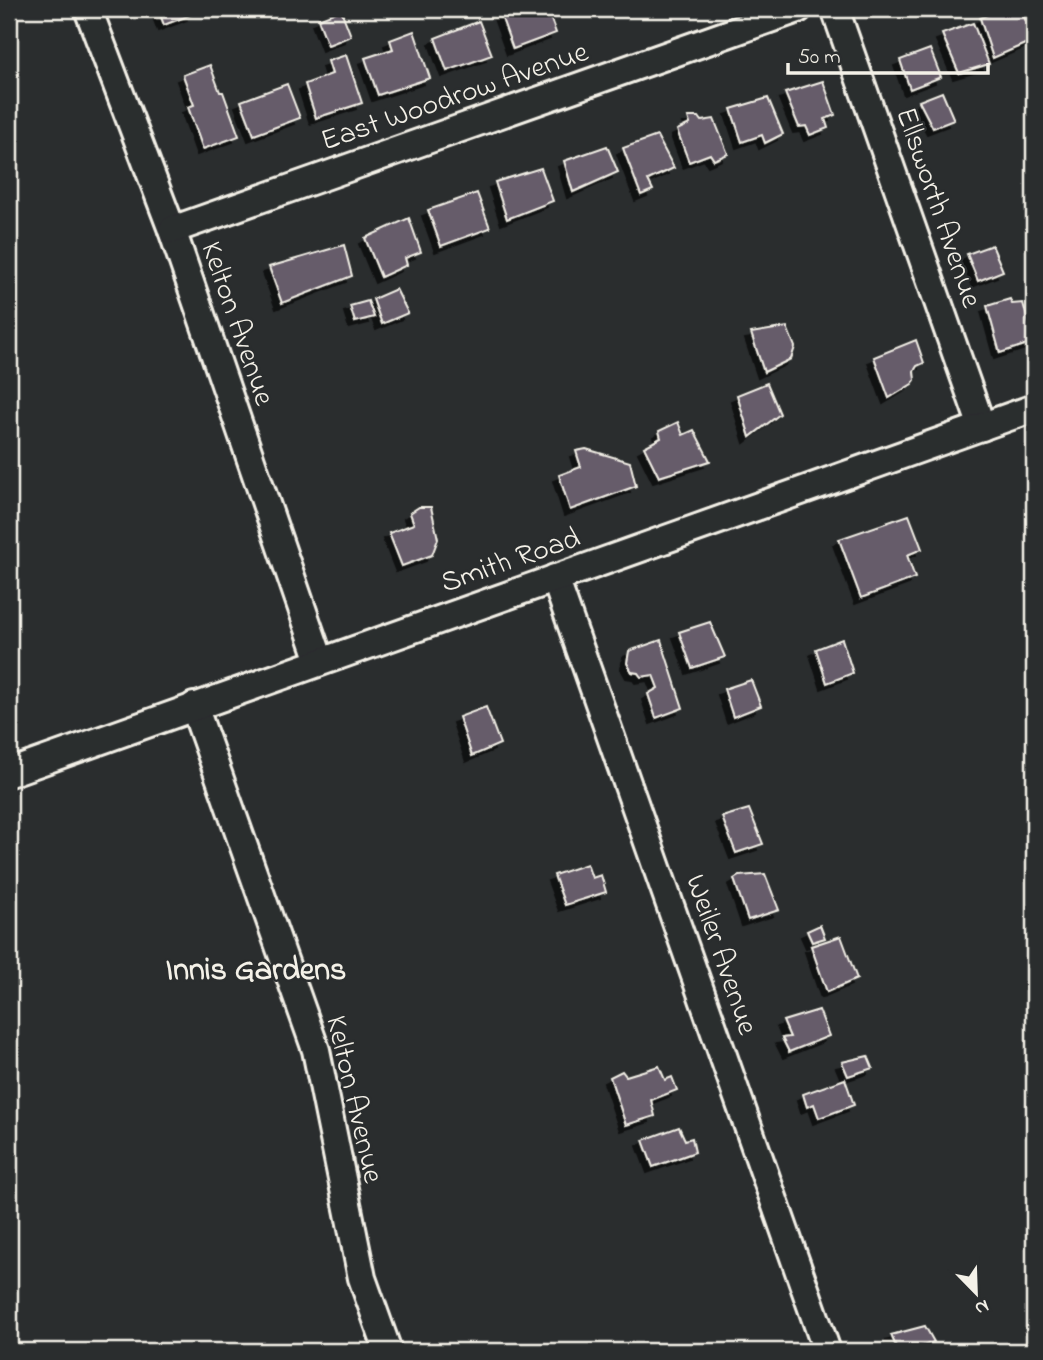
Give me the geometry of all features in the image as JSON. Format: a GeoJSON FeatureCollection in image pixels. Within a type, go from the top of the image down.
{"type":"FeatureCollection","features":[{"type":"Feature","properties":{"kind":"street","name":"Kelton Avenue"},"geometry":{"type":"LineString","coordinates":[[88,9],[172,230],[320,661]]}},
{"type":"Feature","properties":{"kind":"street","name":"East Woodrow Avenue"},"geometry":{"type":"LineString","coordinates":[[172,230],[798,9]]}},
{"type":"Feature","properties":{"kind":"street","name":"Ellsworth Avenue"},"geometry":{"type":"LineString","coordinates":[[835,9],[982,426]]}},
{"type":"Feature","properties":{"kind":"street","name":"Smith Road"},"geometry":{"type":"LineString","coordinates":[[9,773],[1034,408]]}},
{"type":"Feature","properties":{"kind":"street","name":"Weiler Avenue"},"geometry":{"type":"LineString","coordinates":[[555,578],[827,1351]]}},
{"type":"Feature","properties":{"kind":"street","name":"Kelton Avenue"},"geometry":{"type":"LineString","coordinates":[[194,706],[316,1050],[362,1278],[388,1351]]}},
{"type":"Feature","properties":{"kind":"building"},"geometry":{"type":"Polygon","coordinates":[[[158,9],[191,9],[193,14],[164,25],[158,9]]]}},
{"type":"Feature","properties":{"kind":"building"},"geometry":{"type":"Polygon","coordinates":[[[513,9],[547,9],[556,33],[513,49],[500,13],[513,9]]]}},
{"type":"Feature","properties":{"kind":"building"},"geometry":{"type":"Polygon","coordinates":[[[1002,9],[1021,9],[1034,40],[993,58],[980,18],[1002,9]]]}},
{"type":"Feature","properties":{"kind":"building"},"geometry":{"type":"Polygon","coordinates":[[[341,10],[351,36],[328,45],[318,19],[341,10]]]}},
{"type":"Feature","properties":{"kind":"building"},"geometry":{"type":"Polygon","coordinates":[[[479,21],[492,55],[447,71],[435,38],[479,21]]]}},
{"type":"Feature","properties":{"kind":"building"},"geometry":{"type":"Polygon","coordinates":[[[973,23],[989,64],[959,73],[942,34],[973,23]]]}},
{"type":"Feature","properties":{"kind":"building"},"geometry":{"type":"Polygon","coordinates":[[[414,31],[430,78],[378,95],[365,58],[393,49],[390,40],[414,31]]]}},
{"type":"Feature","properties":{"kind":"building"},"geometry":{"type":"Polygon","coordinates":[[[930,49],[941,77],[910,89],[900,60],[930,49]]]}},
{"type":"Feature","properties":{"kind":"building"},"geometry":{"type":"Polygon","coordinates":[[[346,55],[362,103],[316,118],[305,84],[332,74],[328,61],[346,55]]]}},
{"type":"Feature","properties":{"kind":"building"},"geometry":{"type":"Polygon","coordinates":[[[210,65],[239,136],[203,149],[188,107],[194,105],[183,75],[210,65]]]}},
{"type":"Feature","properties":{"kind":"building"},"geometry":{"type":"Polygon","coordinates":[[[823,81],[835,115],[825,119],[828,128],[810,135],[806,126],[799,127],[785,93],[823,81]]]}},
{"type":"Feature","properties":{"kind":"building"},"geometry":{"type":"Polygon","coordinates":[[[287,84],[300,118],[254,135],[241,101],[287,84]]]}},
{"type":"Feature","properties":{"kind":"building"},"geometry":{"type":"Polygon","coordinates":[[[942,92],[954,120],[933,128],[919,101],[942,92]]]}},
{"type":"Feature","properties":{"kind":"building"},"geometry":{"type":"Polygon","coordinates":[[[768,98],[783,134],[765,143],[762,135],[742,142],[731,109],[768,98]]]}},
{"type":"Feature","properties":{"kind":"building"},"geometry":{"type":"Polygon","coordinates":[[[688,117],[699,117],[702,121],[714,119],[728,154],[714,160],[710,154],[689,162],[677,130],[690,124],[688,117]]]}},
{"type":"Feature","properties":{"kind":"building"},"geometry":{"type":"Polygon","coordinates":[[[657,136],[674,168],[648,180],[653,190],[641,195],[623,148],[657,136]]]}},
{"type":"Feature","properties":{"kind":"building"},"geometry":{"type":"Polygon","coordinates":[[[607,146],[618,172],[573,192],[564,161],[607,146]]]}},
{"type":"Feature","properties":{"kind":"building"},"geometry":{"type":"Polygon","coordinates":[[[541,168],[553,201],[507,219],[495,182],[541,168]]]}},
{"type":"Feature","properties":{"kind":"building"},"geometry":{"type":"Polygon","coordinates":[[[477,193],[490,228],[441,246],[428,210],[477,193]]]}},
{"type":"Feature","properties":{"kind":"building"},"geometry":{"type":"Polygon","coordinates":[[[409,218],[421,252],[405,258],[407,265],[381,277],[365,238],[409,218]]]}},
{"type":"Feature","properties":{"kind":"building"},"geometry":{"type":"Polygon","coordinates":[[[344,245],[352,276],[282,303],[269,267],[344,245]]]}},
{"type":"Feature","properties":{"kind":"building"},"geometry":{"type":"Polygon","coordinates":[[[992,245],[1003,271],[978,281],[967,254],[992,245]]]}},
{"type":"Feature","properties":{"kind":"building"},"geometry":{"type":"Polygon","coordinates":[[[396,289],[408,313],[382,324],[373,299],[396,289]]]}},
{"type":"Feature","properties":{"kind":"building"},"geometry":{"type":"Polygon","coordinates":[[[1010,299],[1012,304],[1023,303],[1034,342],[1000,353],[987,306],[1010,299]]]}},
{"type":"Feature","properties":{"kind":"building"},"geometry":{"type":"Polygon","coordinates":[[[368,301],[374,317],[355,322],[350,306],[368,301]]]}},
{"type":"Feature","properties":{"kind":"building"},"geometry":{"type":"Polygon","coordinates":[[[787,327],[795,347],[791,359],[764,372],[751,333],[787,327]]]}},
{"type":"Feature","properties":{"kind":"building"},"geometry":{"type":"Polygon","coordinates":[[[916,340],[924,363],[914,371],[915,380],[912,384],[889,398],[874,357],[916,340]]]}},
{"type":"Feature","properties":{"kind":"building"},"geometry":{"type":"Polygon","coordinates":[[[767,383],[780,414],[750,437],[737,395],[767,383]]]}},
{"type":"Feature","properties":{"kind":"building"},"geometry":{"type":"Polygon","coordinates":[[[678,422],[683,435],[694,430],[710,461],[659,477],[644,447],[661,438],[659,431],[678,422]]]}},
{"type":"Feature","properties":{"kind":"building"},"geometry":{"type":"Polygon","coordinates":[[[586,449],[630,462],[636,486],[570,510],[559,475],[581,467],[576,451],[586,449]]]}},
{"type":"Feature","properties":{"kind":"building"},"geometry":{"type":"Polygon","coordinates":[[[419,507],[431,507],[438,539],[432,555],[402,566],[389,533],[414,524],[410,513],[419,507]]]}},
{"type":"Feature","properties":{"kind":"building"},"geometry":{"type":"Polygon","coordinates":[[[909,515],[922,549],[907,555],[915,578],[861,598],[839,539],[909,515]]]}},
{"type":"Feature","properties":{"kind":"building"},"geometry":{"type":"Polygon","coordinates":[[[710,622],[725,657],[692,668],[679,632],[710,622]]]}},
{"type":"Feature","properties":{"kind":"building"},"geometry":{"type":"Polygon","coordinates":[[[842,639],[853,673],[827,683],[816,649],[842,639]]]}},
{"type":"Feature","properties":{"kind":"building"},"geometry":{"type":"Polygon","coordinates":[[[661,640],[683,708],[656,718],[648,694],[658,688],[653,675],[641,677],[632,672],[627,663],[629,651],[661,640]]]}},
{"type":"Feature","properties":{"kind":"building"},"geometry":{"type":"Polygon","coordinates":[[[751,680],[761,706],[733,717],[724,689],[751,680]]]}},
{"type":"Feature","properties":{"kind":"building"},"geometry":{"type":"Polygon","coordinates":[[[486,707],[500,744],[472,756],[459,717],[486,707]]]}},
{"type":"Feature","properties":{"kind":"building"},"geometry":{"type":"Polygon","coordinates":[[[749,809],[763,844],[736,853],[722,817],[749,809]]]}},
{"type":"Feature","properties":{"kind":"building"},"geometry":{"type":"Polygon","coordinates":[[[587,864],[592,878],[601,875],[606,892],[565,905],[554,875],[587,864]]]}},
{"type":"Feature","properties":{"kind":"building"},"geometry":{"type":"Polygon","coordinates":[[[765,874],[779,910],[748,920],[734,879],[739,876],[765,874]]]}},
{"type":"Feature","properties":{"kind":"building"},"geometry":{"type":"Polygon","coordinates":[[[820,925],[825,938],[812,942],[807,931],[820,925]]]}},
{"type":"Feature","properties":{"kind":"building"},"geometry":{"type":"Polygon","coordinates":[[[841,936],[857,979],[827,992],[811,946],[841,936]]]}},
{"type":"Feature","properties":{"kind":"building"},"geometry":{"type":"Polygon","coordinates":[[[819,1010],[829,1036],[789,1052],[782,1038],[790,1037],[783,1021],[819,1010]]]}},
{"type":"Feature","properties":{"kind":"building"},"geometry":{"type":"Polygon","coordinates":[[[868,1056],[873,1068],[848,1076],[842,1062],[868,1056]]]}},
{"type":"Feature","properties":{"kind":"building"},"geometry":{"type":"Polygon","coordinates":[[[659,1066],[665,1080],[672,1077],[677,1090],[651,1100],[655,1116],[626,1125],[610,1077],[622,1071],[626,1076],[659,1066]]]}},
{"type":"Feature","properties":{"kind":"building"},"geometry":{"type":"Polygon","coordinates":[[[845,1079],[854,1105],[819,1118],[814,1104],[807,1107],[803,1094],[845,1079]]]}},
{"type":"Feature","properties":{"kind":"building"},"geometry":{"type":"Polygon","coordinates":[[[679,1127],[685,1140],[692,1138],[695,1152],[653,1167],[643,1140],[679,1127]]]}},
{"type":"Feature","properties":{"kind":"building"},"geometry":{"type":"Polygon","coordinates":[[[925,1326],[934,1342],[909,1351],[898,1351],[891,1335],[925,1326]]]}},
{"type":"Feature","properties":{"kind":"district","name":"Innis Gardens"},"geometry":{"type":"Point","coordinates":[256,968]}}]}
